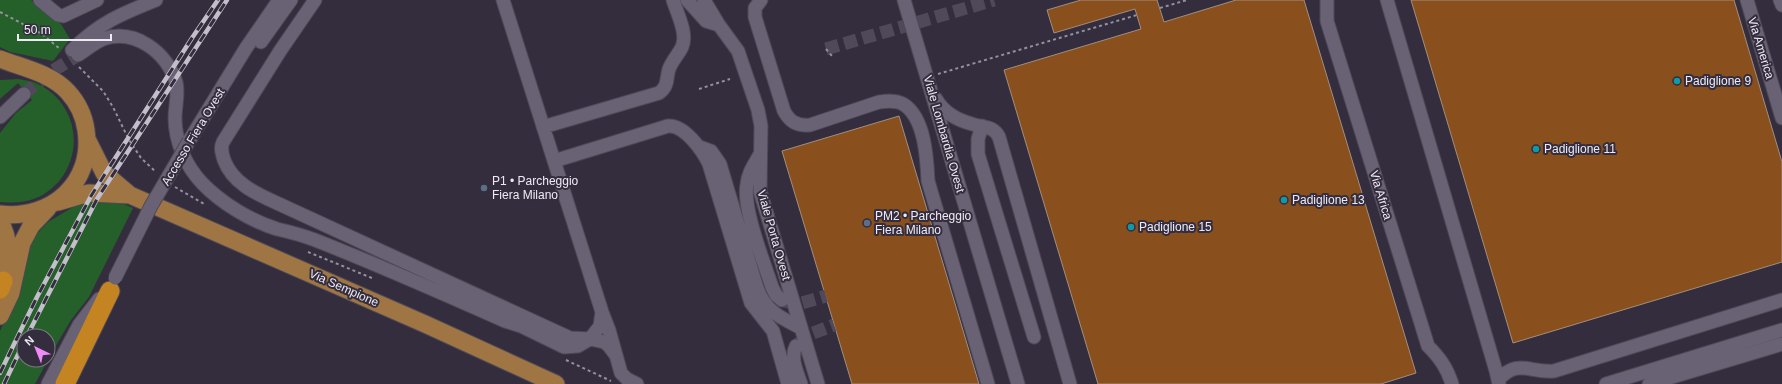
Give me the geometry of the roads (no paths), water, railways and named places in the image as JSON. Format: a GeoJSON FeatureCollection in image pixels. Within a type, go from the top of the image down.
{"type":"FeatureCollection","features":[{"type":"Feature","properties":{"kind":"highway"},"geometry":{"type":"LineString","coordinates":[[65,384],[112,284]]}},
{"type":"Feature","properties":{"kind":"main road"},"geometry":{"type":"LineString","coordinates":[[0,59],[30,70],[57,83],[74,99],[83,117],[87,140],[85,160],[81,173],[70,190],[31,226],[24,239],[11,293],[0,316]]}},
{"type":"Feature","properties":{"kind":"main road"},"geometry":{"type":"LineString","coordinates":[[0,69],[17,68],[30,70]]}},
{"type":"Feature","properties":{"kind":"main road","name":"Via Sempione"},"geometry":{"type":"LineString","coordinates":[[87,140],[104,173],[130,195],[425,324],[556,384]]}},
{"type":"Feature","properties":{"kind":"main road","name":"Via Sempione"},"geometry":{"type":"LineString","coordinates":[[0,214],[26,214],[89,193],[130,195]]}},
{"type":"Feature","properties":{"kind":"main road"},"geometry":{"type":"LineString","coordinates":[[0,222],[7,236],[8,244],[8,258],[1,287]]}},
{"type":"Feature","properties":{"kind":"street"},"geometry":{"type":"LineString","coordinates":[[40,0],[58,15],[63,16],[97,0]]}},
{"type":"Feature","properties":{"kind":"street"},"geometry":{"type":"LineString","coordinates":[[156,0],[105,22],[86,36],[75,53],[97,42],[123,36],[139,40],[153,48],[168,65],[176,82],[176,129],[184,157],[191,170],[202,184],[216,195],[242,213],[264,224],[315,240],[504,321],[521,326],[564,347],[578,346],[590,339],[600,326],[602,312]]}},
{"type":"Feature","properties":{"kind":"street","name":"Accesso Fiera Ovest"},"geometry":{"type":"LineString","coordinates":[[112,284],[151,206],[189,141],[246,48],[279,0]]}},
{"type":"Feature","properties":{"kind":"street"},"geometry":{"type":"LineString","coordinates":[[208,110],[291,0]]}},
{"type":"Feature","properties":{"kind":"street"},"geometry":{"type":"LineString","coordinates":[[315,0],[276,57],[223,142],[221,151],[232,175],[256,193],[279,204],[570,338],[590,339],[604,342],[615,354]]}},
{"type":"Feature","properties":{"kind":"street"},"geometry":{"type":"LineString","coordinates":[[503,0],[609,330],[621,373],[624,377],[637,384]]}},
{"type":"Feature","properties":{"kind":"street"},"geometry":{"type":"LineString","coordinates":[[543,127],[659,93],[663,90],[668,80],[669,69],[681,49],[684,40],[673,0]]}},
{"type":"Feature","properties":{"kind":"street"},"geometry":{"type":"LineString","coordinates":[[687,0],[706,21],[719,25]]}},
{"type":"Feature","properties":{"kind":"street","name":"Viale Porta Ovest"},"geometry":{"type":"LineString","coordinates":[[704,0],[719,25],[738,51],[758,110],[761,126],[760,190],[818,384]]}},
{"type":"Feature","properties":{"kind":"street"},"geometry":{"type":"LineString","coordinates":[[761,0],[755,8],[755,17],[784,111],[788,119],[802,126],[810,125],[879,102],[891,101],[903,104],[912,111],[917,121],[926,152],[928,181],[988,384]]}},
{"type":"Feature","properties":{"kind":"street","name":"Viale Lombardia Ovest"},"geometry":{"type":"LineString","coordinates":[[904,0],[1018,384]]}},
{"type":"Feature","properties":{"kind":"street","name":"Via Africa"},"geometry":{"type":"LineString","coordinates":[[1327,0],[1327,21],[1428,346],[1441,359],[1449,374],[1452,384]]}},
{"type":"Feature","properties":{"kind":"street"},"geometry":{"type":"LineString","coordinates":[[1387,0],[1498,382]]}},
{"type":"Feature","properties":{"kind":"street","name":"Via America"},"geometry":{"type":"LineString","coordinates":[[1747,0],[1782,118]]}},
{"type":"Feature","properties":{"kind":"street"},"geometry":{"type":"LineString","coordinates":[[1780,0],[1782,5]]}},
{"type":"Feature","properties":{"kind":"street"},"geometry":{"type":"LineString","coordinates":[[932,93],[940,106],[951,116],[972,124],[990,128],[999,137],[1070,384]]}},
{"type":"Feature","properties":{"kind":"street"},"geometry":{"type":"LineString","coordinates":[[0,117],[24,94]]}},
{"type":"Feature","properties":{"kind":"street"},"geometry":{"type":"LineString","coordinates":[[554,161],[673,125],[682,129],[693,143],[711,151],[720,164],[757,288],[763,302],[772,312],[801,328]]}},
{"type":"Feature","properties":{"kind":"street"},"geometry":{"type":"LineString","coordinates":[[982,126],[978,140],[978,154],[1034,337]]}},
{"type":"Feature","properties":{"kind":"street"},"geometry":{"type":"LineString","coordinates":[[700,147],[709,164],[751,303],[772,331],[788,384]]}},
{"type":"Feature","properties":{"kind":"street"},"geometry":{"type":"LineString","coordinates":[[760,154],[749,173],[746,184],[747,207],[772,287],[776,295],[782,300]]}},
{"type":"Feature","properties":{"kind":"street"},"geometry":{"type":"LineString","coordinates":[[48,384],[79,325],[112,284]]}},
{"type":"Feature","properties":{"kind":"street"},"geometry":{"type":"LineString","coordinates":[[76,384],[112,284]]}},
{"type":"Feature","properties":{"kind":"street"},"geometry":{"type":"LineString","coordinates":[[1498,382],[1504,373],[1514,368],[1524,367],[1544,372],[1554,371],[1782,300]]}},
{"type":"Feature","properties":{"kind":"street"},"geometry":{"type":"LineString","coordinates":[[1606,384],[1741,344],[1782,330]]}},
{"type":"Feature","properties":{"kind":"street"},"geometry":{"type":"LineString","coordinates":[[1741,344],[1782,340]]}},
{"type":"Feature","properties":{"kind":"street"},"geometry":{"type":"LineString","coordinates":[[1649,384],[1782,344]]}},
{"type":"Feature","properties":{"kind":"street"},"geometry":{"type":"LineString","coordinates":[[796,346],[793,358],[801,384]]}},
{"type":"Feature","properties":{"kind":"tunnel"},"geometry":{"type":"LineString","coordinates":[[826,49],[994,0]]}},
{"type":"Feature","properties":{"kind":"tunnel"},"geometry":{"type":"LineString","coordinates":[[24,94],[51,72],[78,55]]}},
{"type":"Feature","properties":{"kind":"tunnel"},"geometry":{"type":"LineString","coordinates":[[784,301],[798,304],[826,296]]}},
{"type":"Feature","properties":{"kind":"tunnel"},"geometry":{"type":"LineString","coordinates":[[798,344],[808,335],[834,325]]}},
{"type":"Feature","properties":{"kind":"railway"},"geometry":{"type":"LineString","coordinates":[[0,373],[37,297],[91,196],[218,0]]}},
{"type":"Feature","properties":{"kind":"railway"},"geometry":{"type":"LineString","coordinates":[[31,328],[97,199],[227,0]]}},
{"type":"Feature","properties":{"kind":"railway"},"geometry":{"type":"LineString","coordinates":[[4,384],[16,359]]}},
{"type":"Feature","properties":{"kind":"place","name":"Padiglione 9"},"geometry":{"type":"Point","coordinates":[1677,81]}},
{"type":"Feature","properties":{"kind":"place","name":"Padiglione 11"},"geometry":{"type":"Point","coordinates":[1536,149]}},
{"type":"Feature","properties":{"kind":"place","name":"P1 • Parcheggio Fiera Milano"},"geometry":{"type":"Point","coordinates":[484,188]}},
{"type":"Feature","properties":{"kind":"place","name":"Padiglione 13"},"geometry":{"type":"Point","coordinates":[1284,200]}},
{"type":"Feature","properties":{"kind":"place","name":"PM2 • Parcheggio Fiera Milano"},"geometry":{"type":"Point","coordinates":[867,223]}},
{"type":"Feature","properties":{"kind":"place","name":"Padiglione 15"},"geometry":{"type":"Point","coordinates":[1131,227]}}]}
